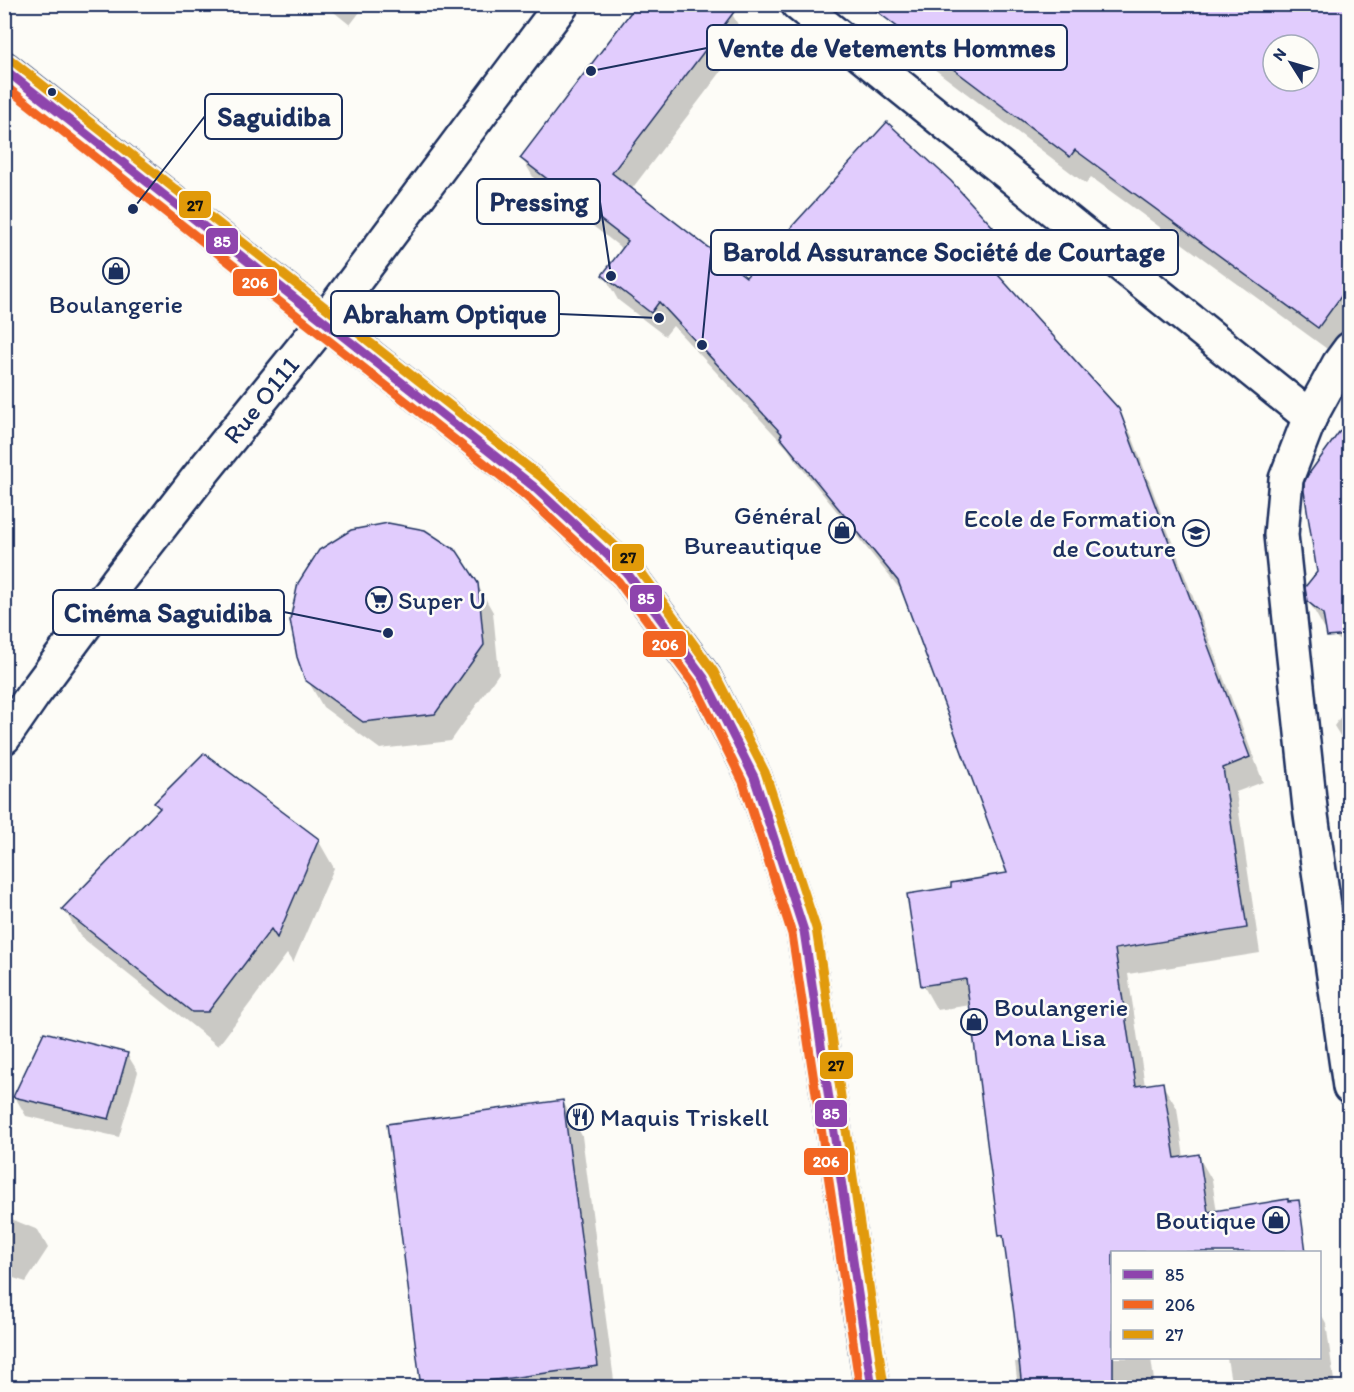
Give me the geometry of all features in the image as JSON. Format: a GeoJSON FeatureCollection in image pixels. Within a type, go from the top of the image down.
{"type":"FeatureCollection","features":[{"type":"Feature","properties":{"kind":"main road"},"geometry":{"type":"LineString","coordinates":[[4,69],[533,486],[627,573],[704,678],[754,777],[804,931],[872,1388]]}},
{"type":"Feature","properties":{"kind":"street","name":"Rue O111"},"geometry":{"type":"LineString","coordinates":[[4,737],[117,582],[324,322],[562,4]]}},
{"type":"Feature","properties":{"kind":"street"},"geometry":{"type":"LineString","coordinates":[[798,4],[1310,417]]}},
{"type":"Feature","properties":{"kind":"street"},"geometry":{"type":"LineString","coordinates":[[1350,349],[1339,364],[1310,417],[1286,479],[1281,535],[1310,808],[1350,1087]]}},
{"type":"Feature","properties":{"kind":"building"},"geometry":{"type":"Polygon","coordinates":[[[637,4],[740,4],[612,173],[746,277],[887,122],[951,181],[993,227],[972,246],[1119,409],[1250,757],[1223,768],[1247,928],[1115,949],[1136,1086],[1163,1082],[1175,1158],[1199,1154],[1208,1212],[1288,1199],[1288,1201],[1299,1200],[1306,1251],[1111,1251],[1113,1388],[1022,1388],[1003,1235],[999,1236],[966,979],[921,986],[907,894],[951,887],[951,883],[1007,873],[898,581],[780,437],[782,434],[659,302],[651,313],[602,275],[628,241],[520,158],[637,4]]]}},
{"type":"Feature","properties":{"kind":"building"},"geometry":{"type":"Polygon","coordinates":[[[867,4],[1350,4],[1350,284],[1318,328],[1075,150],[1070,157],[867,4]]]}},
{"type":"Feature","properties":{"kind":"building"},"geometry":{"type":"Polygon","coordinates":[[[1350,417],[1350,635],[1327,637],[1323,614],[1307,601],[1305,587],[1317,572],[1304,483],[1350,417]]]}},
{"type":"Feature","properties":{"kind":"building"},"geometry":{"type":"Polygon","coordinates":[[[388,523],[425,530],[457,551],[478,583],[484,645],[435,714],[363,722],[305,680],[297,657],[290,620],[298,583],[319,550],[351,530],[388,523]]]}},
{"type":"Feature","properties":{"kind":"building"},"geometry":{"type":"Polygon","coordinates":[[[204,753],[319,839],[277,938],[271,929],[208,1012],[192,1012],[62,909],[160,808],[154,803],[204,753]]]}},
{"type":"Feature","properties":{"kind":"building"},"geometry":{"type":"Polygon","coordinates":[[[44,1032],[128,1053],[109,1119],[13,1097],[44,1032]]]}},
{"type":"Feature","properties":{"kind":"building"},"geometry":{"type":"Polygon","coordinates":[[[563,1100],[598,1366],[436,1388],[421,1388],[387,1124],[563,1100]]]}},
{"type":"Feature","properties":{"kind":"transit line","name":"27"},"geometry":{"type":"LineString","coordinates":[[11,60],[541,477],[636,565],[714,672],[765,772],[816,928],[884,1386]]}},
{"type":"Feature","properties":{"kind":"transit line","name":"85"},"geometry":{"type":"LineString","coordinates":[[4,69],[533,486],[627,573],[704,678],[754,777],[804,931],[872,1388]]}},
{"type":"Feature","properties":{"kind":"transit line","name":"206"},"geometry":{"type":"LineString","coordinates":[[4,85],[525,495],[618,581],[694,684],[743,782],[792,934],[860,1388]]}},
{"type":"Feature","properties":{"kind":"place","name":"Vente de Vetements Hommes"},"geometry":{"type":"Point","coordinates":[591,71]}},
{"type":"Feature","properties":{"kind":"place","name":"Saguidiba"},"geometry":{"type":"Point","coordinates":[133,209]}},
{"type":"Feature","properties":{"kind":"place","name":"Boulangerie"},"geometry":{"type":"Point","coordinates":[116,271]}},
{"type":"Feature","properties":{"kind":"place","name":"Pressing"},"geometry":{"type":"Point","coordinates":[611,276]}},
{"type":"Feature","properties":{"kind":"place","name":"Abraham Optique"},"geometry":{"type":"Point","coordinates":[659,318]}},
{"type":"Feature","properties":{"kind":"place","name":"Barold Assurance Société de Courtage"},"geometry":{"type":"Point","coordinates":[702,345]}},
{"type":"Feature","properties":{"kind":"place","name":"Général Bureautique"},"geometry":{"type":"Point","coordinates":[842,530]}},
{"type":"Feature","properties":{"kind":"place","name":"Ecole de Formation de Couture"},"geometry":{"type":"Point","coordinates":[1196,533]}},
{"type":"Feature","properties":{"kind":"place","name":"Super U"},"geometry":{"type":"Point","coordinates":[379,600]}},
{"type":"Feature","properties":{"kind":"place","name":"Cinéma Saguidiba"},"geometry":{"type":"Point","coordinates":[388,633]}},
{"type":"Feature","properties":{"kind":"place","name":"Boulangerie Mona Lisa"},"geometry":{"type":"Point","coordinates":[974,1022]}},
{"type":"Feature","properties":{"kind":"place","name":"Maquis Triskell"},"geometry":{"type":"Point","coordinates":[580,1117]}},
{"type":"Feature","properties":{"kind":"place","name":"Boutique"},"geometry":{"type":"Point","coordinates":[1276,1220]}}]}
